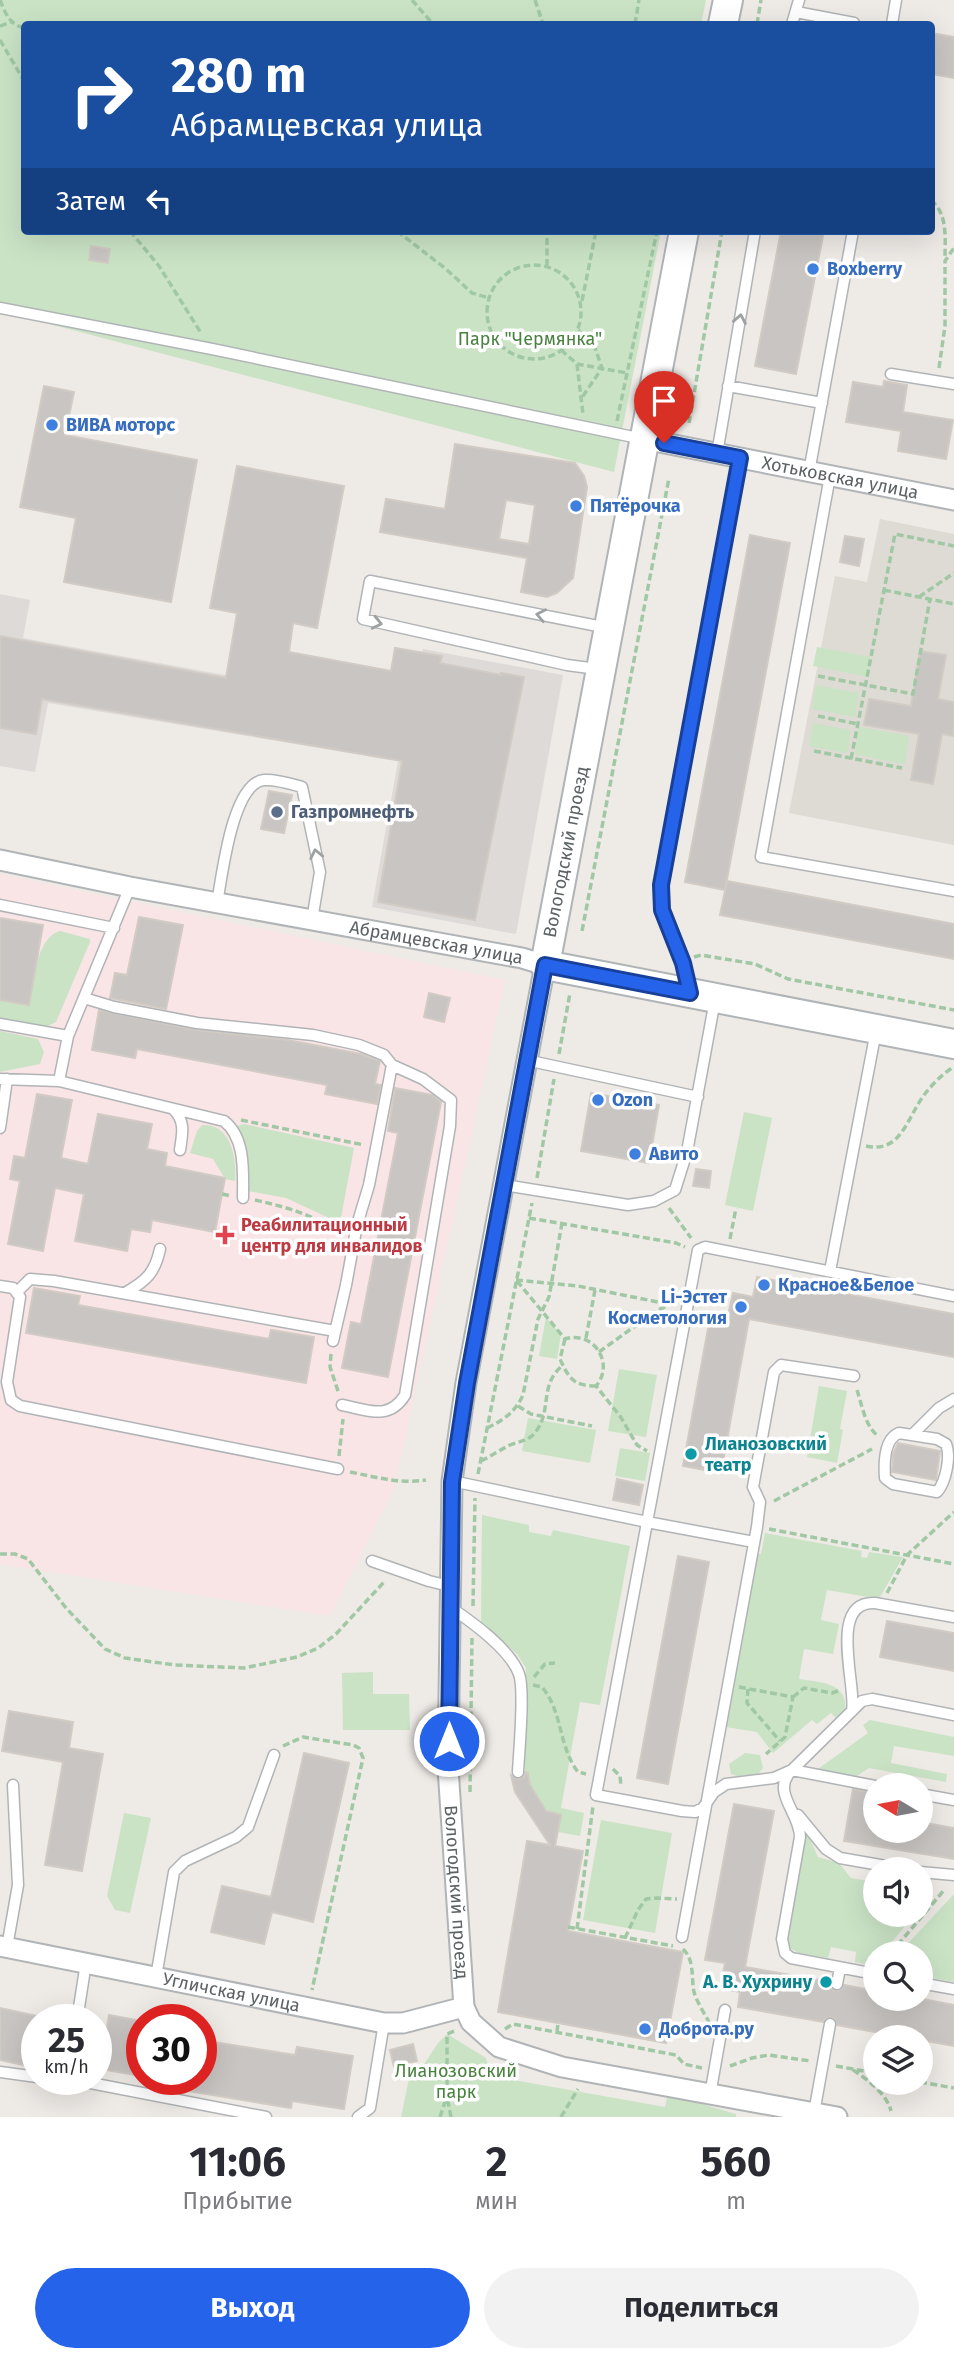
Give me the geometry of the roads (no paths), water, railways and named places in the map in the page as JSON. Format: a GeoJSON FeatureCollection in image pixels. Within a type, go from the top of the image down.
{"type":"FeatureCollection","features":[{"type":"Feature","properties":{"kind":"street"},"geometry":{"type":"LineString","coordinates":[[724,21],[728,0]]}},
{"type":"Feature","properties":{"kind":"street","name":"Вологодский проезд"},"geometry":{"type":"LineString","coordinates":[[468,2015],[448,1768],[452,1482],[467,1383],[526,1060],[683,235]]}},
{"type":"Feature","properties":{"kind":"street","name":"Хотьковская улица"},"geometry":{"type":"LineString","coordinates":[[644,439],[954,500]]}},
{"type":"Feature","properties":{"kind":"street","name":"Абрамцевская улица"},"geometry":{"type":"LineString","coordinates":[[0,860],[130,887],[522,958],[545,965],[954,1044]]}},
{"type":"Feature","properties":{"kind":"street","name":"Угличская улица"},"geometry":{"type":"LineString","coordinates":[[4,1946],[384,2023],[468,2015]]}},
{"type":"Feature","properties":{"kind":"street"},"geometry":{"type":"LineString","coordinates":[[468,2015],[501,2039],[562,2067],[837,2117]]}},
{"type":"Feature","properties":{"kind":"lane"},"geometry":{"type":"LineString","coordinates":[[793,21],[799,0]]}},
{"type":"Feature","properties":{"kind":"lane"},"geometry":{"type":"LineString","coordinates":[[892,21],[896,0]]}},
{"type":"Feature","properties":{"kind":"lane"},"geometry":{"type":"LineString","coordinates":[[796,12],[843,21]]}},
{"type":"Feature","properties":{"kind":"lane"},"geometry":{"type":"LineString","coordinates":[[717,454],[754,235]]}},
{"type":"Feature","properties":{"kind":"lane"},"geometry":{"type":"LineString","coordinates":[[809,472],[852,235]]}},
{"type":"Feature","properties":{"kind":"lane"},"geometry":{"type":"LineString","coordinates":[[0,308],[644,439]]}},
{"type":"Feature","properties":{"kind":"lane"},"geometry":{"type":"LineString","coordinates":[[891,374],[954,384]]}},
{"type":"Feature","properties":{"kind":"lane"},"geometry":{"type":"LineString","coordinates":[[728,386],[822,403]]}},
{"type":"Feature","properties":{"kind":"lane"},"geometry":{"type":"LineString","coordinates":[[504,1185],[628,1205],[654,1201],[676,1191],[683,1171],[698,1097],[703,995],[683,963],[662,910],[661,885],[740,458]]}},
{"type":"Feature","properties":{"kind":"lane"},"geometry":{"type":"LineString","coordinates":[[830,476],[761,857],[954,891]]}},
{"type":"Feature","properties":{"kind":"lane"},"geometry":{"type":"LineString","coordinates":[[600,670],[363,620],[370,581],[608,628]]}},
{"type":"Feature","properties":{"kind":"lane"},"geometry":{"type":"LineString","coordinates":[[217,903],[230,836],[240,804],[250,787],[265,779],[302,787],[320,872],[312,921]]}},
{"type":"Feature","properties":{"kind":"lane"},"geometry":{"type":"LineString","coordinates":[[59,1081],[68,1037],[130,887]]}},
{"type":"Feature","properties":{"kind":"lane"},"geometry":{"type":"LineString","coordinates":[[0,905],[114,928]]}},
{"type":"Feature","properties":{"kind":"lane"},"geometry":{"type":"LineString","coordinates":[[84,999],[197,1023],[313,1035],[347,1042],[384,1055],[392,1065],[423,1079],[451,1100],[450,1126],[405,1395],[397,1408],[384,1413],[342,1405]]}},
{"type":"Feature","properties":{"kind":"lane"},"geometry":{"type":"LineString","coordinates":[[0,1024],[68,1037]]}},
{"type":"Feature","properties":{"kind":"lane"},"geometry":{"type":"LineString","coordinates":[[830,1271],[876,1030]]}},
{"type":"Feature","properties":{"kind":"lane"},"geometry":{"type":"LineString","coordinates":[[526,1060],[698,1097]]}},
{"type":"Feature","properties":{"kind":"lane"},"geometry":{"type":"LineString","coordinates":[[332,1342],[377,1147],[392,1065]]}},
{"type":"Feature","properties":{"kind":"lane"},"geometry":{"type":"LineString","coordinates":[[0,1128],[4,1079],[59,1081],[197,1114],[231,1126],[238,1141],[242,1164],[243,1198]]}},
{"type":"Feature","properties":{"kind":"lane"},"geometry":{"type":"LineString","coordinates":[[173,1109],[180,1117],[183,1128],[180,1150]]}},
{"type":"Feature","properties":{"kind":"lane"},"geometry":{"type":"LineString","coordinates":[[183,1128],[197,1114]]}},
{"type":"Feature","properties":{"kind":"lane"},"geometry":{"type":"LineString","coordinates":[[863,1784],[792,1770],[774,1778],[720,1787],[708,1803],[698,1810],[686,1812],[596,1795],[698,1250],[705,1247],[954,1296]]}},
{"type":"Feature","properties":{"kind":"lane"},"geometry":{"type":"LineString","coordinates":[[125,1293],[142,1283],[156,1265],[160,1249]]}},
{"type":"Feature","properties":{"kind":"lane"},"geometry":{"type":"LineString","coordinates":[[17,1292],[30,1279],[54,1281],[335,1331]]}},
{"type":"Feature","properties":{"kind":"lane"},"geometry":{"type":"LineString","coordinates":[[0,1286],[13,1288],[20,1297],[7,1382],[11,1400],[20,1406],[338,1469]]}},
{"type":"Feature","properties":{"kind":"lane"},"geometry":{"type":"LineString","coordinates":[[682,1937],[757,1527],[760,1506],[753,1487],[772,1377],[775,1368],[784,1365],[854,1376]]}},
{"type":"Feature","properties":{"kind":"lane"},"geometry":{"type":"LineString","coordinates":[[912,1435],[939,1408],[954,1399]]}},
{"type":"Feature","properties":{"kind":"lane"},"geometry":{"type":"LineString","coordinates":[[897,1433],[912,1435],[937,1439],[947,1446],[948,1455],[942,1486],[937,1492],[886,1480],[884,1469],[890,1440],[897,1433]]}},
{"type":"Feature","properties":{"kind":"lane"},"geometry":{"type":"LineString","coordinates":[[452,1482],[754,1542]]}},
{"type":"Feature","properties":{"kind":"lane"},"geometry":{"type":"LineString","coordinates":[[372,1561],[449,1586]]}},
{"type":"Feature","properties":{"kind":"lane"},"geometry":{"type":"LineString","coordinates":[[851,1713],[853,1699],[847,1635],[850,1619],[863,1604],[881,1604],[954,1618]]}},
{"type":"Feature","properties":{"kind":"lane"},"geometry":{"type":"LineString","coordinates":[[449,1607],[473,1623],[510,1658],[520,1675],[518,1772]]}},
{"type":"Feature","properties":{"kind":"lane"},"geometry":{"type":"LineString","coordinates":[[850,1682],[859,1695],[954,1715]]}},
{"type":"Feature","properties":{"kind":"lane"},"geometry":{"type":"LineString","coordinates":[[863,1972],[791,1958],[783,1948],[783,1922],[800,1829],[783,1795],[783,1784],[792,1770],[862,1701],[869,1698]]}},
{"type":"Feature","properties":{"kind":"lane"},"geometry":{"type":"LineString","coordinates":[[156,1977],[174,1872],[185,1861],[236,1837],[248,1827],[274,1755]]}},
{"type":"Feature","properties":{"kind":"lane"},"geometry":{"type":"LineString","coordinates":[[716,1758],[716,1766],[722,1776],[772,1787],[832,1854],[863,1861]]}},
{"type":"Feature","properties":{"kind":"lane"},"geometry":{"type":"LineString","coordinates":[[4,1946],[18,1885],[13,1785]]}},
{"type":"Feature","properties":{"kind":"lane"},"geometry":{"type":"LineString","coordinates":[[933,1796],[954,1800]]}},
{"type":"Feature","properties":{"kind":"lane"},"geometry":{"type":"LineString","coordinates":[[933,1875],[952,1880]]}},
{"type":"Feature","properties":{"kind":"lane"},"geometry":{"type":"LineString","coordinates":[[80,2004],[86,1963]]}},
{"type":"Feature","properties":{"kind":"lane"},"geometry":{"type":"LineString","coordinates":[[837,1984],[840,1968]]}},
{"type":"Feature","properties":{"kind":"lane"},"geometry":{"type":"LineString","coordinates":[[933,1985],[954,1989]]}},
{"type":"Feature","properties":{"kind":"lane"},"geometry":{"type":"LineString","coordinates":[[710,2095],[725,2010]]}},
{"type":"Feature","properties":{"kind":"lane"},"geometry":{"type":"LineString","coordinates":[[358,2117],[370,2108],[384,2023]]}},
{"type":"Feature","properties":{"kind":"lane"},"geometry":{"type":"LineString","coordinates":[[814,2113],[830,2024]]}},
{"type":"Feature","properties":{"kind":"lane"},"geometry":{"type":"LineString","coordinates":[[0,2072],[21,2075]]}},
{"type":"Feature","properties":{"kind":"lane"},"geometry":{"type":"LineString","coordinates":[[112,2087],[266,2117]]}},
{"type":"Feature","properties":{"kind":"place","name":"Boxberry"},"geometry":{"type":"Point","coordinates":[813,269]}},
{"type":"Feature","properties":{"kind":"place","name":"ВИВА моторс"},"geometry":{"type":"Point","coordinates":[52,425]}},
{"type":"Feature","properties":{"kind":"place","name":"Пятёрочка"},"geometry":{"type":"Point","coordinates":[576,506]}},
{"type":"Feature","properties":{"kind":"place","name":"Газпромнефть"},"geometry":{"type":"Point","coordinates":[277,812]}},
{"type":"Feature","properties":{"kind":"place","name":"Ozon"},"geometry":{"type":"Point","coordinates":[598,1100]}},
{"type":"Feature","properties":{"kind":"place","name":"Авито"},"geometry":{"type":"Point","coordinates":[635,1154]}},
{"type":"Feature","properties":{"kind":"place","name":"Реабилитационный центр для инвалидов"},"geometry":{"type":"Point","coordinates":[225,1235]}},
{"type":"Feature","properties":{"kind":"place","name":"Красное&Белое"},"geometry":{"type":"Point","coordinates":[764,1285]}},
{"type":"Feature","properties":{"kind":"place","name":"Li-Эстет Косметология"},"geometry":{"type":"Point","coordinates":[741,1307]}},
{"type":"Feature","properties":{"kind":"place","name":"Лианозовский театр"},"geometry":{"type":"Point","coordinates":[691,1454]}},
{"type":"Feature","properties":{"kind":"place","name":"А. В. Хухрину"},"geometry":{"type":"Point","coordinates":[826,1982]}},
{"type":"Feature","properties":{"kind":"place","name":"Доброта.ру"},"geometry":{"type":"Point","coordinates":[645,2029]}},
{"type":"Feature","properties":{"kind":"park label","name":"Парк \"Чермянка\""},"geometry":{"type":"Point","coordinates":[530,339]}},
{"type":"Feature","properties":{"kind":"park label","name":"Лианозовский парк"},"geometry":{"type":"Point","coordinates":[456,2081]}}]}
